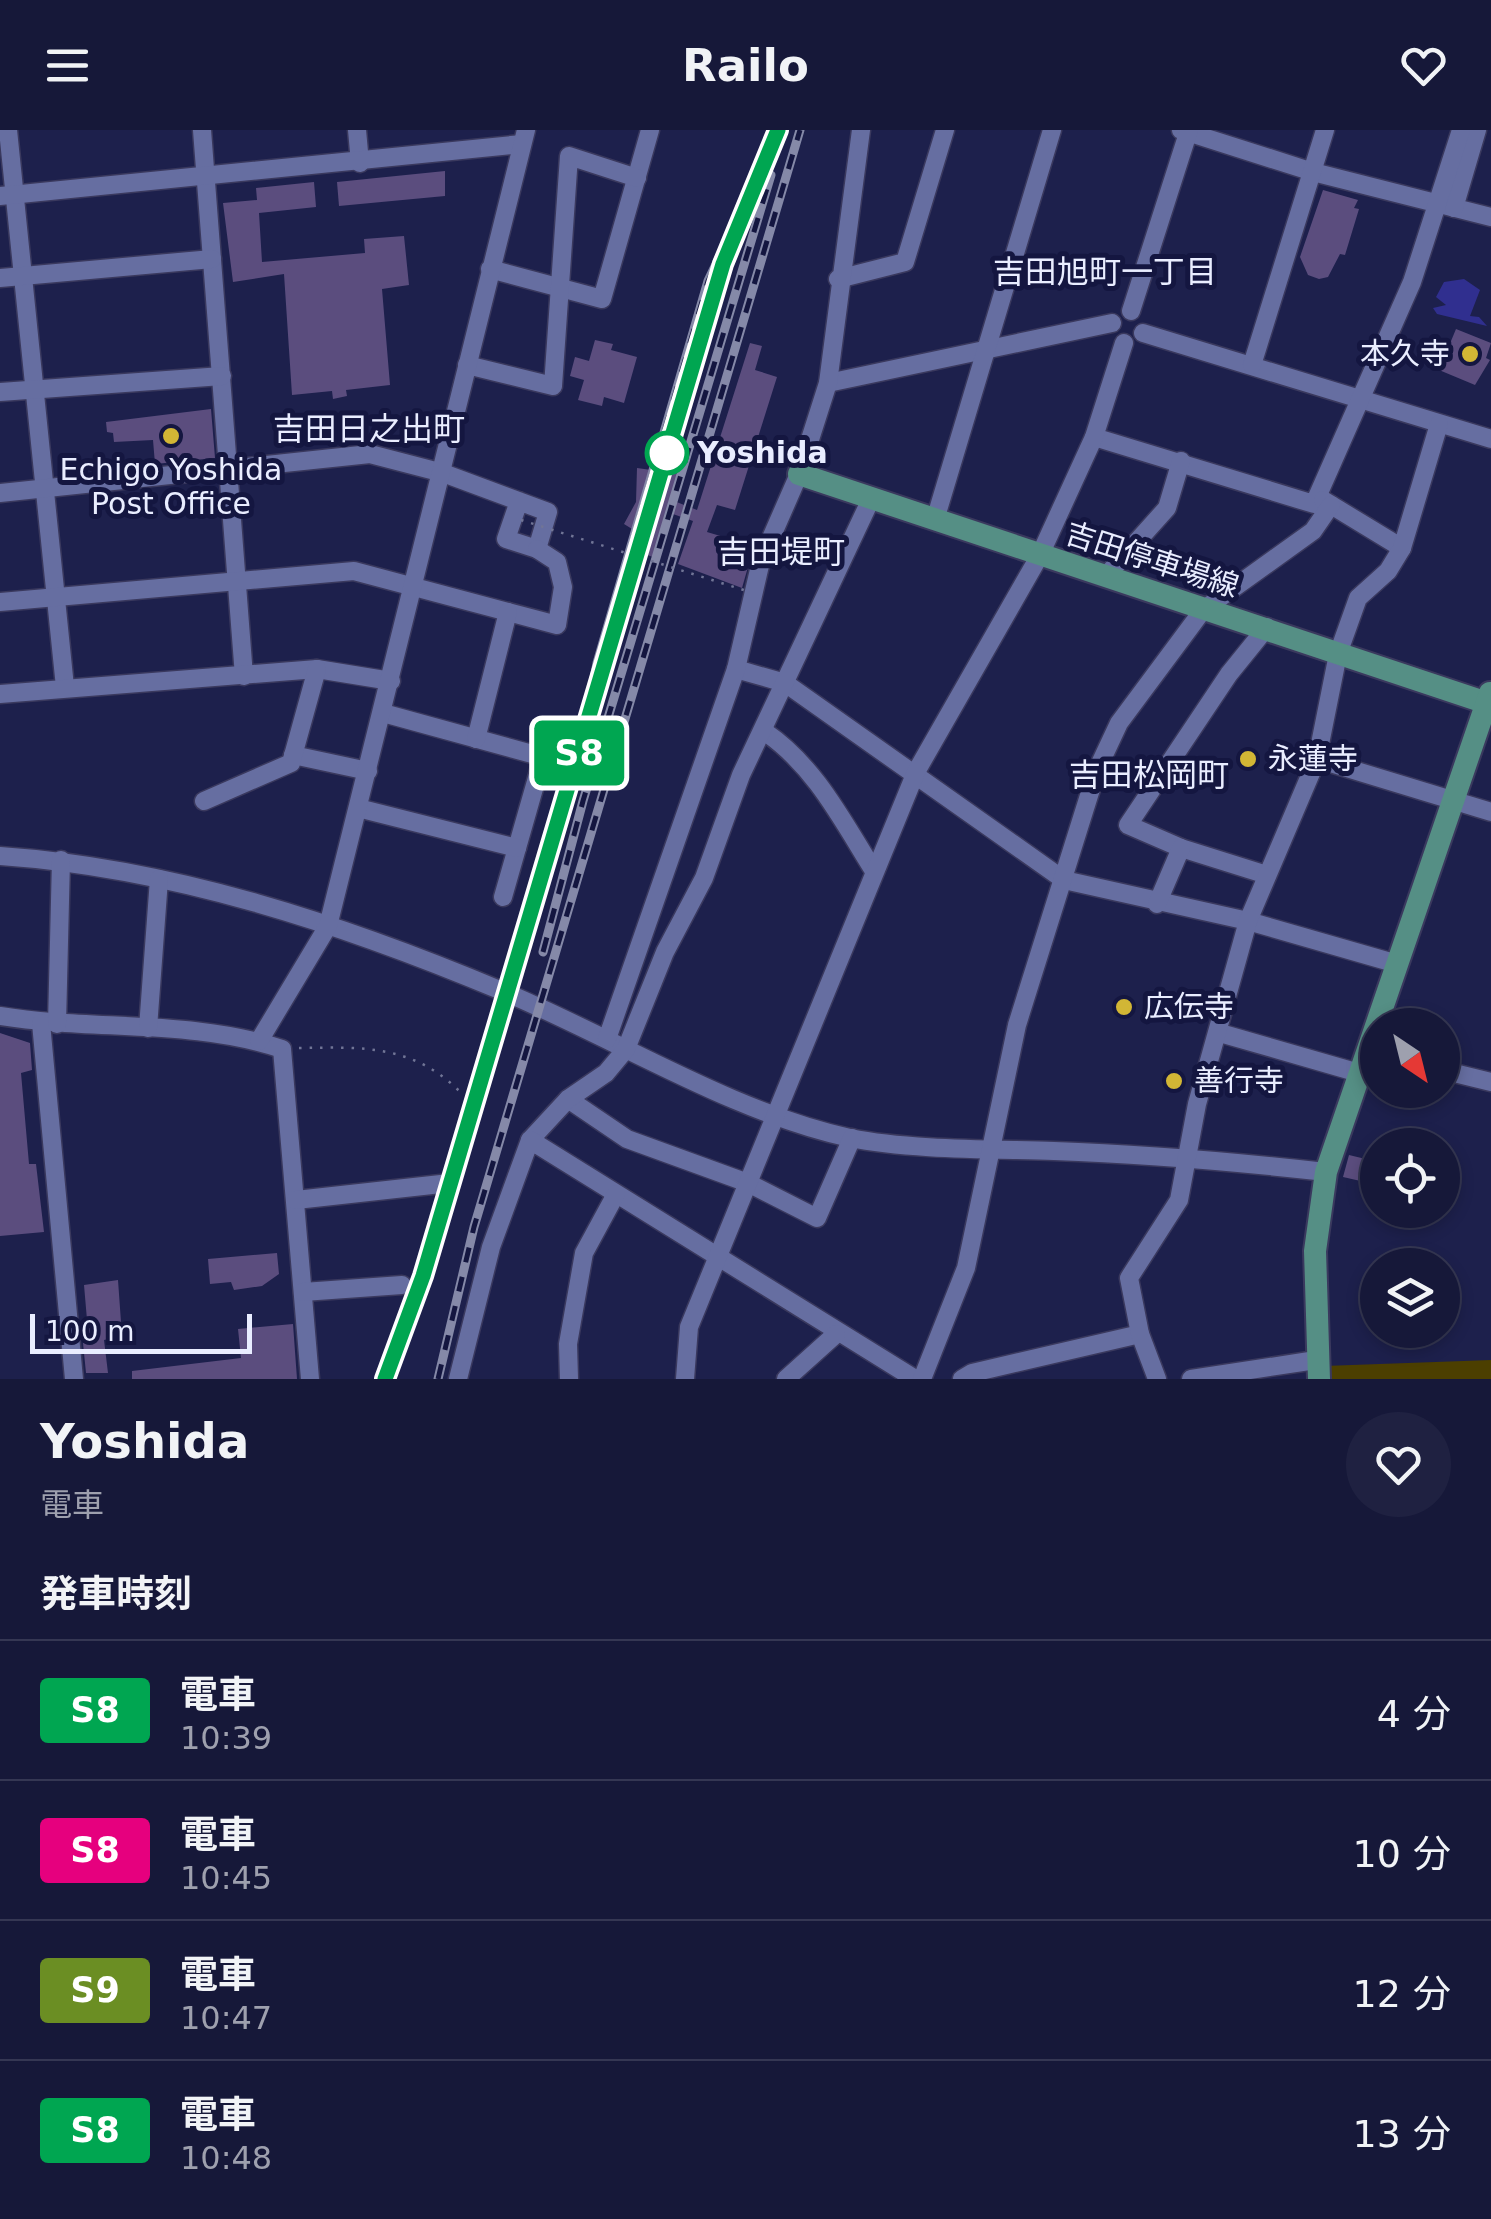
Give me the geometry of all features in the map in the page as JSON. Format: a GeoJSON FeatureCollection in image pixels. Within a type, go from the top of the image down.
{"type":"FeatureCollection","features":[{"type":"Feature","properties":{"kind":"main road","name":"吉田停車場線"},"geometry":{"type":"LineString","coordinates":[[799,474],[1338,654],[1489,697]]}},
{"type":"Feature","properties":{"kind":"main road"},"geometry":{"type":"LineString","coordinates":[[1381,1008],[1489,697]]}},
{"type":"Feature","properties":{"kind":"main road"},"geometry":{"type":"LineString","coordinates":[[1318,1369],[1315,1251],[1326,1172],[1360,1078]]}},
{"type":"Feature","properties":{"kind":"street"},"geometry":{"type":"LineString","coordinates":[[8,130],[7,195],[24,276],[65,687]]}},
{"type":"Feature","properties":{"kind":"street"},"geometry":{"type":"LineString","coordinates":[[202,130],[244,676]]}},
{"type":"Feature","properties":{"kind":"street"},"geometry":{"type":"LineString","coordinates":[[357,130],[360,163]]}},
{"type":"Feature","properties":{"kind":"street"},"geometry":{"type":"LineString","coordinates":[[490,269],[602,299],[650,130]]}},
{"type":"Feature","properties":{"kind":"street"},"geometry":{"type":"LineString","coordinates":[[607,1039],[736,669],[760,561],[799,474],[828,383],[838,278],[861,130]]}},
{"type":"Feature","properties":{"kind":"street"},"geometry":{"type":"LineString","coordinates":[[838,278],[905,262],[945,130]]}},
{"type":"Feature","properties":{"kind":"street"},"geometry":{"type":"LineString","coordinates":[[935,520],[1052,130]]}},
{"type":"Feature","properties":{"kind":"street"},"geometry":{"type":"LineString","coordinates":[[1252,366],[1326,130]]}},
{"type":"Feature","properties":{"kind":"street"},"geometry":{"type":"LineString","coordinates":[[1447,207],[1462,130]]}},
{"type":"Feature","properties":{"kind":"street"},"geometry":{"type":"LineString","coordinates":[[530,1140],[719,1256],[836,1334],[919,1379],[966,1268],[1018,1025],[1076,830],[1119,724],[1202,610],[1312,531],[1359,398],[1447,207],[1477,130]]}},
{"type":"Feature","properties":{"kind":"street"},"geometry":{"type":"LineString","coordinates":[[1131,312],[1186,131],[1313,172],[1491,217]]}},
{"type":"Feature","properties":{"kind":"street"},"geometry":{"type":"LineString","coordinates":[[7,195],[208,173],[360,163],[524,137],[328,926],[259,1041]]}},
{"type":"Feature","properties":{"kind":"street"},"geometry":{"type":"LineString","coordinates":[[467,365],[554,386],[569,156],[636,178]]}},
{"type":"Feature","properties":{"kind":"street"},"geometry":{"type":"LineString","coordinates":[[0,278],[212,259]]}},
{"type":"Feature","properties":{"kind":"street"},"geometry":{"type":"LineString","coordinates":[[828,383],[1112,323],[1120,313],[1131,312],[1143,322],[1143,332],[1137,341],[1124,343],[1113,336],[1112,323]]}},
{"type":"Feature","properties":{"kind":"street"},"geometry":{"type":"LineString","coordinates":[[1143,332],[1491,439]]}},
{"type":"Feature","properties":{"kind":"street"},"geometry":{"type":"LineString","coordinates":[[684,1379],[688,1327],[916,772],[1040,555],[1094,436],[1124,343]]}},
{"type":"Feature","properties":{"kind":"street"},"geometry":{"type":"LineString","coordinates":[[0,392],[222,376]]}},
{"type":"Feature","properties":{"kind":"street"},"geometry":{"type":"LineString","coordinates":[[1157,1379],[1140,1334],[1129,1278],[1179,1200],[1186,1157],[1248,921],[1317,759],[1338,654],[1358,598],[1388,571],[1402,548],[1440,424]]}},
{"type":"Feature","properties":{"kind":"street"},"geometry":{"type":"LineString","coordinates":[[1094,436],[1314,504],[1325,501],[1402,548]]}},
{"type":"Feature","properties":{"kind":"street"},"geometry":{"type":"LineString","coordinates":[[0,493],[370,454],[443,473],[520,510],[548,512],[538,549]]}},
{"type":"Feature","properties":{"kind":"street"},"geometry":{"type":"LineString","coordinates":[[1105,577],[1167,508],[1181,461]]}},
{"type":"Feature","properties":{"kind":"street"},"geometry":{"type":"LineString","coordinates":[[458,1379],[491,1247],[530,1140],[568,1099],[606,1072],[626,1050],[665,952],[704,878],[741,775],[765,732],[871,499]]}},
{"type":"Feature","properties":{"kind":"street"},"geometry":{"type":"LineString","coordinates":[[0,602],[354,571],[557,625],[563,587],[557,562],[538,549],[506,539],[520,510]]}},
{"type":"Feature","properties":{"kind":"street"},"geometry":{"type":"LineString","coordinates":[[476,739],[508,612]]}},
{"type":"Feature","properties":{"kind":"street"},"geometry":{"type":"LineString","coordinates":[[1266,627],[1229,674],[1128,825],[1180,848],[1267,875]]}},
{"type":"Feature","properties":{"kind":"street"},"geometry":{"type":"LineString","coordinates":[[736,669],[784,683],[916,772],[1064,880],[1156,904],[1248,921],[1394,963]]}},
{"type":"Feature","properties":{"kind":"street"},"geometry":{"type":"LineString","coordinates":[[0,694],[317,670],[391,681]]}},
{"type":"Feature","properties":{"kind":"street"},"geometry":{"type":"LineString","coordinates":[[204,801],[291,762],[317,670]]}},
{"type":"Feature","properties":{"kind":"street"},"geometry":{"type":"LineString","coordinates":[[382,714],[542,757],[504,897]]}},
{"type":"Feature","properties":{"kind":"street"},"geometry":{"type":"LineString","coordinates":[[765,732],[792,750],[810,770],[874,871]]}},
{"type":"Feature","properties":{"kind":"street"},"geometry":{"type":"LineString","coordinates":[[293,755],[368,771]]}},
{"type":"Feature","properties":{"kind":"street"},"geometry":{"type":"LineString","coordinates":[[1317,759],[1491,812]]}},
{"type":"Feature","properties":{"kind":"street"},"geometry":{"type":"LineString","coordinates":[[358,808],[517,848]]}},
{"type":"Feature","properties":{"kind":"street"},"geometry":{"type":"LineString","coordinates":[[1156,904],[1180,848]]}},
{"type":"Feature","properties":{"kind":"street"},"geometry":{"type":"LineString","coordinates":[[0,856],[61,860],[159,879],[328,926],[503,992],[626,1050],[778,1114],[852,1138],[990,1150],[1186,1157],[1326,1172]]}},
{"type":"Feature","properties":{"kind":"street"},"geometry":{"type":"LineString","coordinates":[[61,860],[49,1023],[74,1379]]}},
{"type":"Feature","properties":{"kind":"street"},"geometry":{"type":"LineString","coordinates":[[148,1028],[159,879]]}},
{"type":"Feature","properties":{"kind":"street"},"geometry":{"type":"LineString","coordinates":[[0,1016],[49,1023],[148,1028],[259,1041],[282,1049],[310,1379]]}},
{"type":"Feature","properties":{"kind":"street"},"geometry":{"type":"LineString","coordinates":[[1220,1034],[1360,1058]]}},
{"type":"Feature","properties":{"kind":"street"},"geometry":{"type":"LineString","coordinates":[[1460,1074],[1491,1082]]}},
{"type":"Feature","properties":{"kind":"street"},"geometry":{"type":"LineString","coordinates":[[568,1099],[627,1139],[748,1184],[816,1218],[852,1138]]}},
{"type":"Feature","properties":{"kind":"street"},"geometry":{"type":"LineString","coordinates":[[296,1200],[441,1184]]}},
{"type":"Feature","properties":{"kind":"street"},"geometry":{"type":"LineString","coordinates":[[568,1379],[568,1344],[584,1254],[616,1194]]}},
{"type":"Feature","properties":{"kind":"street"},"geometry":{"type":"LineString","coordinates":[[304,1292],[402,1285]]}},
{"type":"Feature","properties":{"kind":"street"},"geometry":{"type":"LineString","coordinates":[[786,1379],[836,1334]]}},
{"type":"Feature","properties":{"kind":"street"},"geometry":{"type":"LineString","coordinates":[[962,1379],[972,1373],[1140,1334]]}},
{"type":"Feature","properties":{"kind":"street"},"geometry":{"type":"LineString","coordinates":[[1191,1379],[1318,1369]]}},
{"type":"Feature","properties":{"kind":"path"},"geometry":{"type":"LineString","coordinates":[[520,510],[556,532],[747,591]]}},
{"type":"Feature","properties":{"kind":"path"},"geometry":{"type":"LineString","coordinates":[[503,992],[522,909],[504,897]]}},
{"type":"Feature","properties":{"kind":"path"},"geometry":{"type":"LineString","coordinates":[[282,1049],[361,1046],[402,1053],[463,1095]]}},
{"type":"Feature","properties":{"kind":"shaded area"},"geometry":{"type":"Polygon","coordinates":[[[1464,279],[1480,290],[1470,316],[1479,317],[1487,326],[1437,314],[1433,308],[1446,305],[1436,297],[1444,282],[1464,279]]]}},
{"type":"Feature","properties":{"kind":"shaded area"},"geometry":{"type":"Polygon","coordinates":[[[1491,1360],[1491,1379],[1327,1379],[1324,1366],[1491,1360]]]}},
{"type":"Feature","properties":{"kind":"building"},"geometry":{"type":"Polygon","coordinates":[[[445,171],[445,196],[339,206],[337,182],[445,171]]]}},
{"type":"Feature","properties":{"kind":"building"},"geometry":{"type":"Polygon","coordinates":[[[314,182],[316,207],[259,213],[262,262],[365,253],[364,239],[404,236],[409,285],[382,289],[390,385],[346,390],[347,396],[333,399],[332,391],[292,395],[284,274],[233,282],[223,203],[257,200],[256,188],[314,182]]]}},
{"type":"Feature","properties":{"kind":"building"},"geometry":{"type":"Polygon","coordinates":[[[1323,190],[1358,200],[1354,208],[1359,209],[1345,255],[1340,254],[1328,277],[1319,279],[1308,275],[1300,257],[1323,190]]]}},
{"type":"Feature","properties":{"kind":"building"},"geometry":{"type":"Polygon","coordinates":[[[1456,329],[1491,343],[1486,358],[1490,360],[1475,385],[1439,370],[1456,329]]]}},
{"type":"Feature","properties":{"kind":"building"},"geometry":{"type":"Polygon","coordinates":[[[595,340],[613,344],[611,350],[637,357],[624,403],[604,397],[602,406],[578,400],[584,380],[570,376],[575,357],[589,361],[595,340]]]}},
{"type":"Feature","properties":{"kind":"building"},"geometry":{"type":"Polygon","coordinates":[[[750,343],[762,346],[755,370],[777,377],[735,510],[717,505],[707,532],[754,546],[742,588],[678,564],[693,521],[670,513],[656,558],[641,553],[645,537],[624,524],[636,502],[637,468],[680,474],[674,501],[697,510],[750,343]]]}},
{"type":"Feature","properties":{"kind":"building"},"geometry":{"type":"Polygon","coordinates":[[[211,409],[215,458],[155,464],[153,440],[114,442],[113,433],[107,432],[106,422],[211,409]]]}},
{"type":"Feature","properties":{"kind":"building"},"geometry":{"type":"Polygon","coordinates":[[[0,1033],[30,1043],[32,1070],[21,1073],[29,1164],[36,1164],[44,1232],[0,1236],[0,1033]]]}},
{"type":"Feature","properties":{"kind":"building"},"geometry":{"type":"Polygon","coordinates":[[[1349,1155],[1360,1158],[1360,1181],[1343,1177],[1349,1155]]]}},
{"type":"Feature","properties":{"kind":"building"},"geometry":{"type":"Polygon","coordinates":[[[277,1253],[279,1274],[262,1286],[234,1290],[231,1282],[210,1284],[208,1259],[277,1253]]]}},
{"type":"Feature","properties":{"kind":"building"},"geometry":{"type":"Polygon","coordinates":[[[118,1280],[122,1336],[104,1340],[108,1373],[86,1373],[83,1343],[89,1343],[84,1285],[118,1280]]]}},
{"type":"Feature","properties":{"kind":"building"},"geometry":{"type":"Polygon","coordinates":[[[293,1324],[297,1379],[132,1379],[132,1371],[241,1358],[238,1329],[293,1324]]]}},
{"type":"Feature","properties":{"kind":"railway"},"geometry":{"type":"LineString","coordinates":[[753,186],[778,130]]}},
{"type":"Feature","properties":{"kind":"railway"},"geometry":{"type":"LineString","coordinates":[[438,1379],[474,1227],[800,130]]}},
{"type":"Feature","properties":{"kind":"railway"},"geometry":{"type":"LineString","coordinates":[[543,952],[583,801],[771,175]]}},
{"type":"Feature","properties":{"kind":"railway"},"geometry":{"type":"LineString","coordinates":[[385,1379],[423,1276],[581,745],[597,663],[708,281],[744,205]]}},
{"type":"Feature","properties":{"kind":"train","name":"S8"},"geometry":{"type":"LineString","coordinates":[[385,1379],[423,1276],[723,264],[744,204],[778,130]]}},
{"type":"Feature","properties":{"kind":"place","name":"本久寺"},"geometry":{"type":"Point","coordinates":[1470,354]}},
{"type":"Feature","properties":{"kind":"place","name":"Echigo Yoshida Post Office"},"geometry":{"type":"Point","coordinates":[171,436]}},
{"type":"Feature","properties":{"kind":"place","name":"Yoshida"},"geometry":{"type":"Point","coordinates":[667,453]}},
{"type":"Feature","properties":{"kind":"place","name":"永蓮寺"},"geometry":{"type":"Point","coordinates":[1248,759]}},
{"type":"Feature","properties":{"kind":"place","name":"広伝寺"},"geometry":{"type":"Point","coordinates":[1124,1007]}},
{"type":"Feature","properties":{"kind":"place","name":"善行寺"},"geometry":{"type":"Point","coordinates":[1174,1081]}},
{"type":"Feature","properties":{"kind":"district","name":"吉田旭町一丁目"},"geometry":{"type":"Point","coordinates":[1105,272]}},
{"type":"Feature","properties":{"kind":"district","name":"吉田日之出町"},"geometry":{"type":"Point","coordinates":[369,429]}},
{"type":"Feature","properties":{"kind":"district","name":"吉田堤町"},"geometry":{"type":"Point","coordinates":[781,552]}},
{"type":"Feature","properties":{"kind":"district","name":"吉田松岡町"},"geometry":{"type":"Point","coordinates":[1149,775]}}]}
